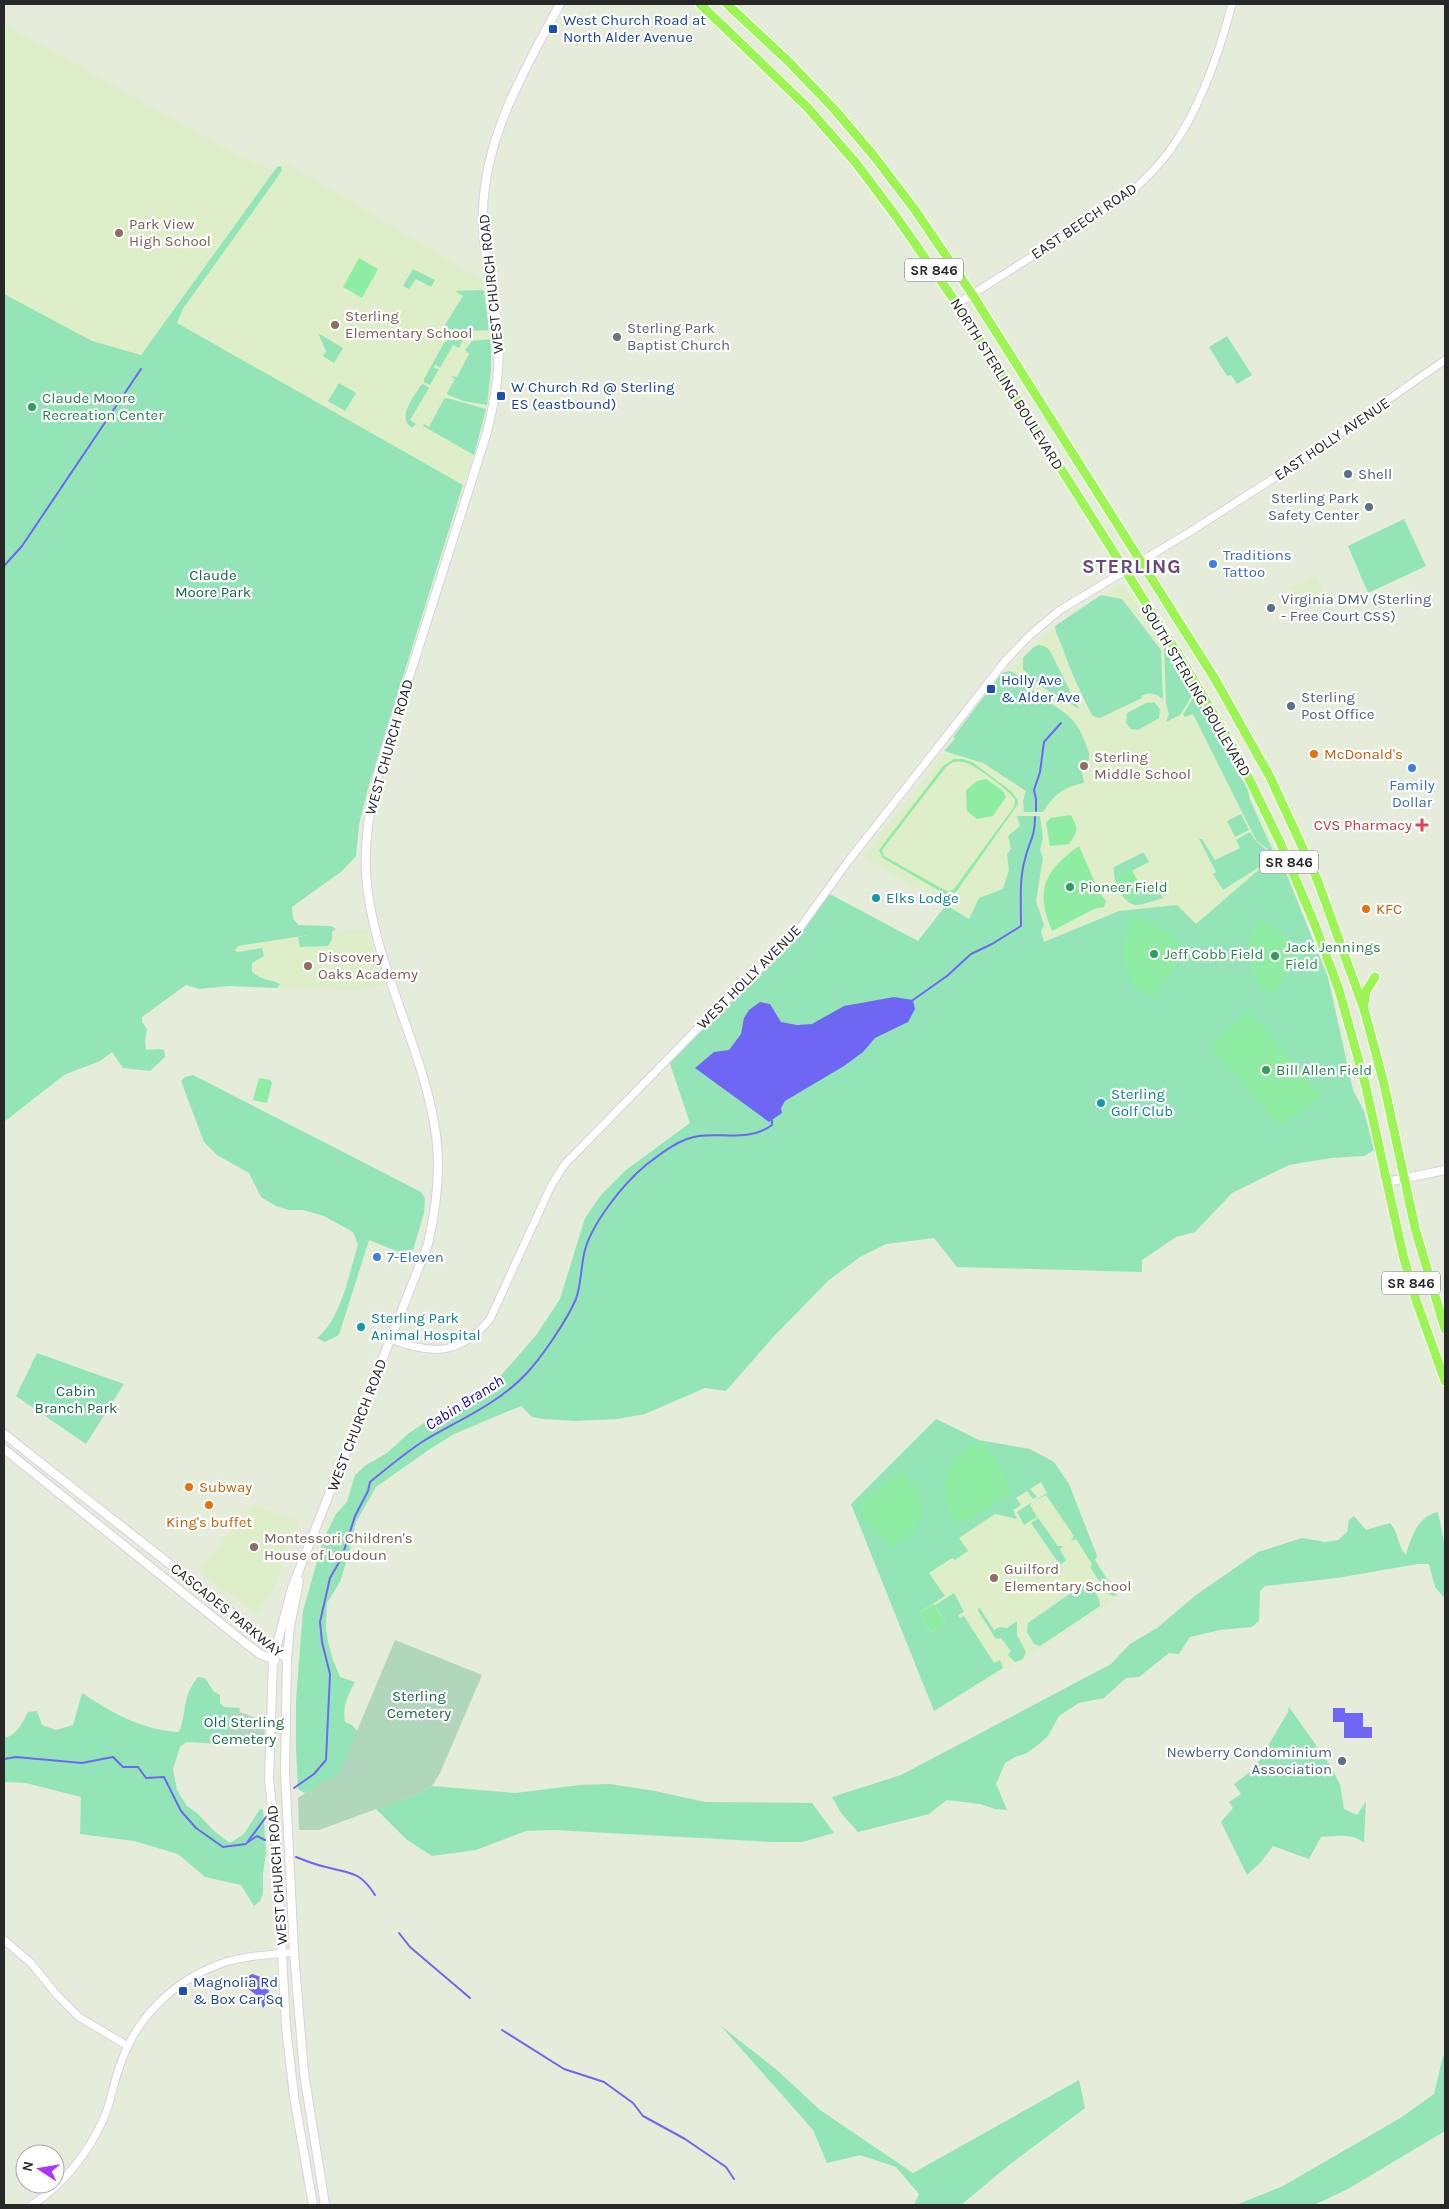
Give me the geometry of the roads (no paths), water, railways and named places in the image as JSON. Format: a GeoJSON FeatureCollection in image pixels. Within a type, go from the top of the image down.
{"type":"FeatureCollection","features":[{"type":"Feature","properties":{"kind":"main road","name":"WEST CHURCH ROAD"},"geometry":{"type":"LineString","coordinates":[[313,2205],[294,2096],[286,2027],[269,1779],[273,1660],[288,1601],[428,1244],[437,1193],[438,1156],[432,1111],[370,907],[366,862],[369,811],[388,742],[493,408],[499,357],[498,333],[485,252],[483,213],[487,171],[496,136],[512,96],[560,4]]}},
{"type":"Feature","properties":{"kind":"main road","name":"NORTH STERLING BOULEVARD"},"geometry":{"type":"LineString","coordinates":[[700,4],[800,100],[856,162],[957,304],[1124,571]]}},
{"type":"Feature","properties":{"kind":"main road","name":"NORTH STERLING BOULEVARD"},"geometry":{"type":"LineString","coordinates":[[727,4],[789,62],[859,138],[916,210],[972,294],[1140,562]]}},
{"type":"Feature","properties":{"kind":"main road","name":"SOUTH STERLING BOULEVARD"},"geometry":{"type":"LineString","coordinates":[[1140,562],[1214,679],[1270,777],[1317,879],[1364,1009],[1384,1084],[1424,1261],[1445,1329]]}},
{"type":"Feature","properties":{"kind":"main road","name":"SOUTH STERLING BOULEVARD"},"geometry":{"type":"LineString","coordinates":[[1124,571],[1183,662],[1236,752],[1290,865],[1339,990],[1365,1083],[1403,1255],[1416,1300],[1445,1381]]}},
{"type":"Feature","properties":{"kind":"main road"},"geometry":{"type":"LineString","coordinates":[[1364,1009],[1366,991],[1374,976]]}},
{"type":"Feature","properties":{"kind":"main road"},"geometry":{"type":"LineString","coordinates":[[1387,1182],[1445,1170]]}},
{"type":"Feature","properties":{"kind":"main road","name":"CASCADES PARKWAY"},"geometry":{"type":"LineString","coordinates":[[4,1434],[246,1624],[287,1659]]}},
{"type":"Feature","properties":{"kind":"main road","name":"CASCADES PARKWAY"},"geometry":{"type":"LineString","coordinates":[[4,1448],[260,1654],[273,1660],[287,1659]]}},
{"type":"Feature","properties":{"kind":"main road","name":"WEST CHURCH ROAD"},"geometry":{"type":"LineString","coordinates":[[309,1548],[298,1585],[290,1627],[287,1659],[284,1771],[294,1952],[305,2082],[326,2205]]}},
{"type":"Feature","properties":{"kind":"street","name":"EAST BEECH ROAD"},"geometry":{"type":"LineString","coordinates":[[957,304],[1126,197],[1146,178],[1170,150],[1190,119],[1224,33],[1232,4]]}},
{"type":"Feature","properties":{"kind":"street","name":"EAST HOLLY AVENUE"},"geometry":{"type":"LineString","coordinates":[[1140,562],[1299,462],[1445,360]]}},
{"type":"Feature","properties":{"kind":"street","name":"WEST HOLLY AVENUE"},"geometry":{"type":"LineString","coordinates":[[390,1339],[411,1347],[438,1350],[460,1344],[478,1333],[490,1319],[551,1186],[564,1165],[704,1022],[794,936],[852,856],[1018,647],[1060,610],[1140,562]]}},
{"type":"Feature","properties":{"kind":"street"},"geometry":{"type":"LineString","coordinates":[[4,1940],[31,1963],[57,1995],[80,2017],[128,2046]]}},
{"type":"Feature","properties":{"kind":"street"},"geometry":{"type":"LineString","coordinates":[[32,2205],[64,2178],[96,2134],[107,2109],[121,2061],[132,2036],[164,1997],[190,1978],[228,1962],[294,1952]]}},
{"type":"Feature","properties":{"kind":"waterway"},"geometry":{"type":"LineString","coordinates":[[4,566],[22,546],[141,369]]}},
{"type":"Feature","properties":{"kind":"waterway"},"geometry":{"type":"LineString","coordinates":[[1036,811],[1034,790],[1040,772],[1044,742],[1061,723]]}},
{"type":"Feature","properties":{"kind":"waterway"},"geometry":{"type":"LineString","coordinates":[[913,1000],[947,976],[971,954],[992,944],[1021,926],[1023,867],[1032,839],[1035,817]]}},
{"type":"Feature","properties":{"kind":"waterway","name":"Cabin Branch"},"geometry":{"type":"LineString","coordinates":[[294,1788],[314,1774],[326,1760],[330,1674],[322,1642],[320,1622],[330,1578],[342,1557],[355,1516],[368,1491],[370,1482],[422,1442],[489,1404],[515,1385],[526,1374],[546,1348],[572,1308],[579,1288],[587,1243],[600,1218],[637,1173],[664,1152],[692,1137],[746,1135],[764,1130],[772,1125],[772,1120]]}},
{"type":"Feature","properties":{"kind":"waterway","name":"Cabin Branch"},"geometry":{"type":"LineString","coordinates":[[4,1759],[16,1757],[82,1763],[113,1757],[123,1767],[138,1767],[146,1778],[164,1777],[181,1811],[196,1828],[223,1847],[246,1844],[266,1817]]}},
{"type":"Feature","properties":{"kind":"waterway","name":"Cabin Branch"},"geometry":{"type":"LineString","coordinates":[[248,1842],[257,1836],[265,1840]]}},
{"type":"Feature","properties":{"kind":"waterway"},"geometry":{"type":"LineString","coordinates":[[296,1857],[359,1877],[365,1881],[375,1895]]}},
{"type":"Feature","properties":{"kind":"waterway"},"geometry":{"type":"LineString","coordinates":[[399,1933],[410,1947],[470,1998]]}},
{"type":"Feature","properties":{"kind":"waterway"},"geometry":{"type":"LineString","coordinates":[[502,2030],[564,2069],[604,2082],[633,2103],[643,2116],[685,2139],[726,2167],[734,2179]]}},
{"type":"Feature","properties":{"kind":"place","name":"West Church Road at North Alder Avenue"},"geometry":{"type":"Point","coordinates":[553,29]}},
{"type":"Feature","properties":{"kind":"place","name":"Park View High School"},"geometry":{"type":"Point","coordinates":[119,233]}},
{"type":"Feature","properties":{"kind":"place","name":"Sterling Elementary School"},"geometry":{"type":"Point","coordinates":[335,325]}},
{"type":"Feature","properties":{"kind":"place","name":"Sterling Park Baptist Church"},"geometry":{"type":"Point","coordinates":[617,337]}},
{"type":"Feature","properties":{"kind":"place","name":"W Church Rd @ Sterling ES (eastbound)"},"geometry":{"type":"Point","coordinates":[501,396]}},
{"type":"Feature","properties":{"kind":"place","name":"Claude Moore Recreation Center"},"geometry":{"type":"Point","coordinates":[32,407]}},
{"type":"Feature","properties":{"kind":"place","name":"Shell"},"geometry":{"type":"Point","coordinates":[1348,474]}},
{"type":"Feature","properties":{"kind":"place","name":"Sterling Park Safety Center"},"geometry":{"type":"Point","coordinates":[1369,507]}},
{"type":"Feature","properties":{"kind":"place","name":"Traditions Tattoo"},"geometry":{"type":"Point","coordinates":[1213,564]}},
{"type":"Feature","properties":{"kind":"place","name":"Virginia DMV (Sterling - Free Court CSS)"},"geometry":{"type":"Point","coordinates":[1271,608]}},
{"type":"Feature","properties":{"kind":"place","name":"Holly Ave & Alder Ave"},"geometry":{"type":"Point","coordinates":[991,689]}},
{"type":"Feature","properties":{"kind":"place","name":"Sterling Post Office"},"geometry":{"type":"Point","coordinates":[1291,706]}},
{"type":"Feature","properties":{"kind":"place","name":"McDonald's"},"geometry":{"type":"Point","coordinates":[1314,754]}},
{"type":"Feature","properties":{"kind":"place","name":"Sterling Middle School"},"geometry":{"type":"Point","coordinates":[1084,766]}},
{"type":"Feature","properties":{"kind":"place","name":"Family Dollar"},"geometry":{"type":"Point","coordinates":[1412,768]}},
{"type":"Feature","properties":{"kind":"place","name":"CVS Pharmacy"},"geometry":{"type":"Point","coordinates":[1422,825]}},
{"type":"Feature","properties":{"kind":"place","name":"Pioneer Field"},"geometry":{"type":"Point","coordinates":[1070,887]}},
{"type":"Feature","properties":{"kind":"place","name":"Elks Lodge"},"geometry":{"type":"Point","coordinates":[876,898]}},
{"type":"Feature","properties":{"kind":"place","name":"KFC"},"geometry":{"type":"Point","coordinates":[1366,909]}},
{"type":"Feature","properties":{"kind":"place","name":"Jeff Cobb Field"},"geometry":{"type":"Point","coordinates":[1154,954]}},
{"type":"Feature","properties":{"kind":"place","name":"Jack Jennings Field"},"geometry":{"type":"Point","coordinates":[1275,956]}},
{"type":"Feature","properties":{"kind":"place","name":"Discovery Oaks Academy"},"geometry":{"type":"Point","coordinates":[308,966]}},
{"type":"Feature","properties":{"kind":"place","name":"Bill Allen Field"},"geometry":{"type":"Point","coordinates":[1266,1070]}},
{"type":"Feature","properties":{"kind":"place","name":"Sterling Golf Club"},"geometry":{"type":"Point","coordinates":[1101,1103]}},
{"type":"Feature","properties":{"kind":"place","name":"7-Eleven"},"geometry":{"type":"Point","coordinates":[377,1257]}},
{"type":"Feature","properties":{"kind":"place","name":"Sterling Park Animal Hospital"},"geometry":{"type":"Point","coordinates":[361,1327]}},
{"type":"Feature","properties":{"kind":"place","name":"Subway"},"geometry":{"type":"Point","coordinates":[189,1487]}},
{"type":"Feature","properties":{"kind":"place","name":"King's buffet"},"geometry":{"type":"Point","coordinates":[209,1505]}},
{"type":"Feature","properties":{"kind":"place","name":"Montessori Children's House of Loudoun"},"geometry":{"type":"Point","coordinates":[254,1547]}},
{"type":"Feature","properties":{"kind":"place","name":"Guilford Elementary School"},"geometry":{"type":"Point","coordinates":[994,1578]}},
{"type":"Feature","properties":{"kind":"place","name":"Newberry Condominium Association"},"geometry":{"type":"Point","coordinates":[1342,1761]}},
{"type":"Feature","properties":{"kind":"place","name":"Magnolia Rd & Box Car Sq"},"geometry":{"type":"Point","coordinates":[183,1991]}},
{"type":"Feature","properties":{"kind":"district","name":"STERLING"},"geometry":{"type":"Point","coordinates":[1132,566]}},
{"type":"Feature","properties":{"kind":"park label","name":"Claude Moore Park"},"geometry":{"type":"Point","coordinates":[213,584]}},
{"type":"Feature","properties":{"kind":"park label","name":"Cabin Branch Park"},"geometry":{"type":"Point","coordinates":[76,1400]}},
{"type":"Feature","properties":{"kind":"park label","name":"Sterling Cemetery"},"geometry":{"type":"Point","coordinates":[419,1704]}},
{"type":"Feature","properties":{"kind":"park label","name":"Old Sterling Cemetery"},"geometry":{"type":"Point","coordinates":[244,1730]}}]}
